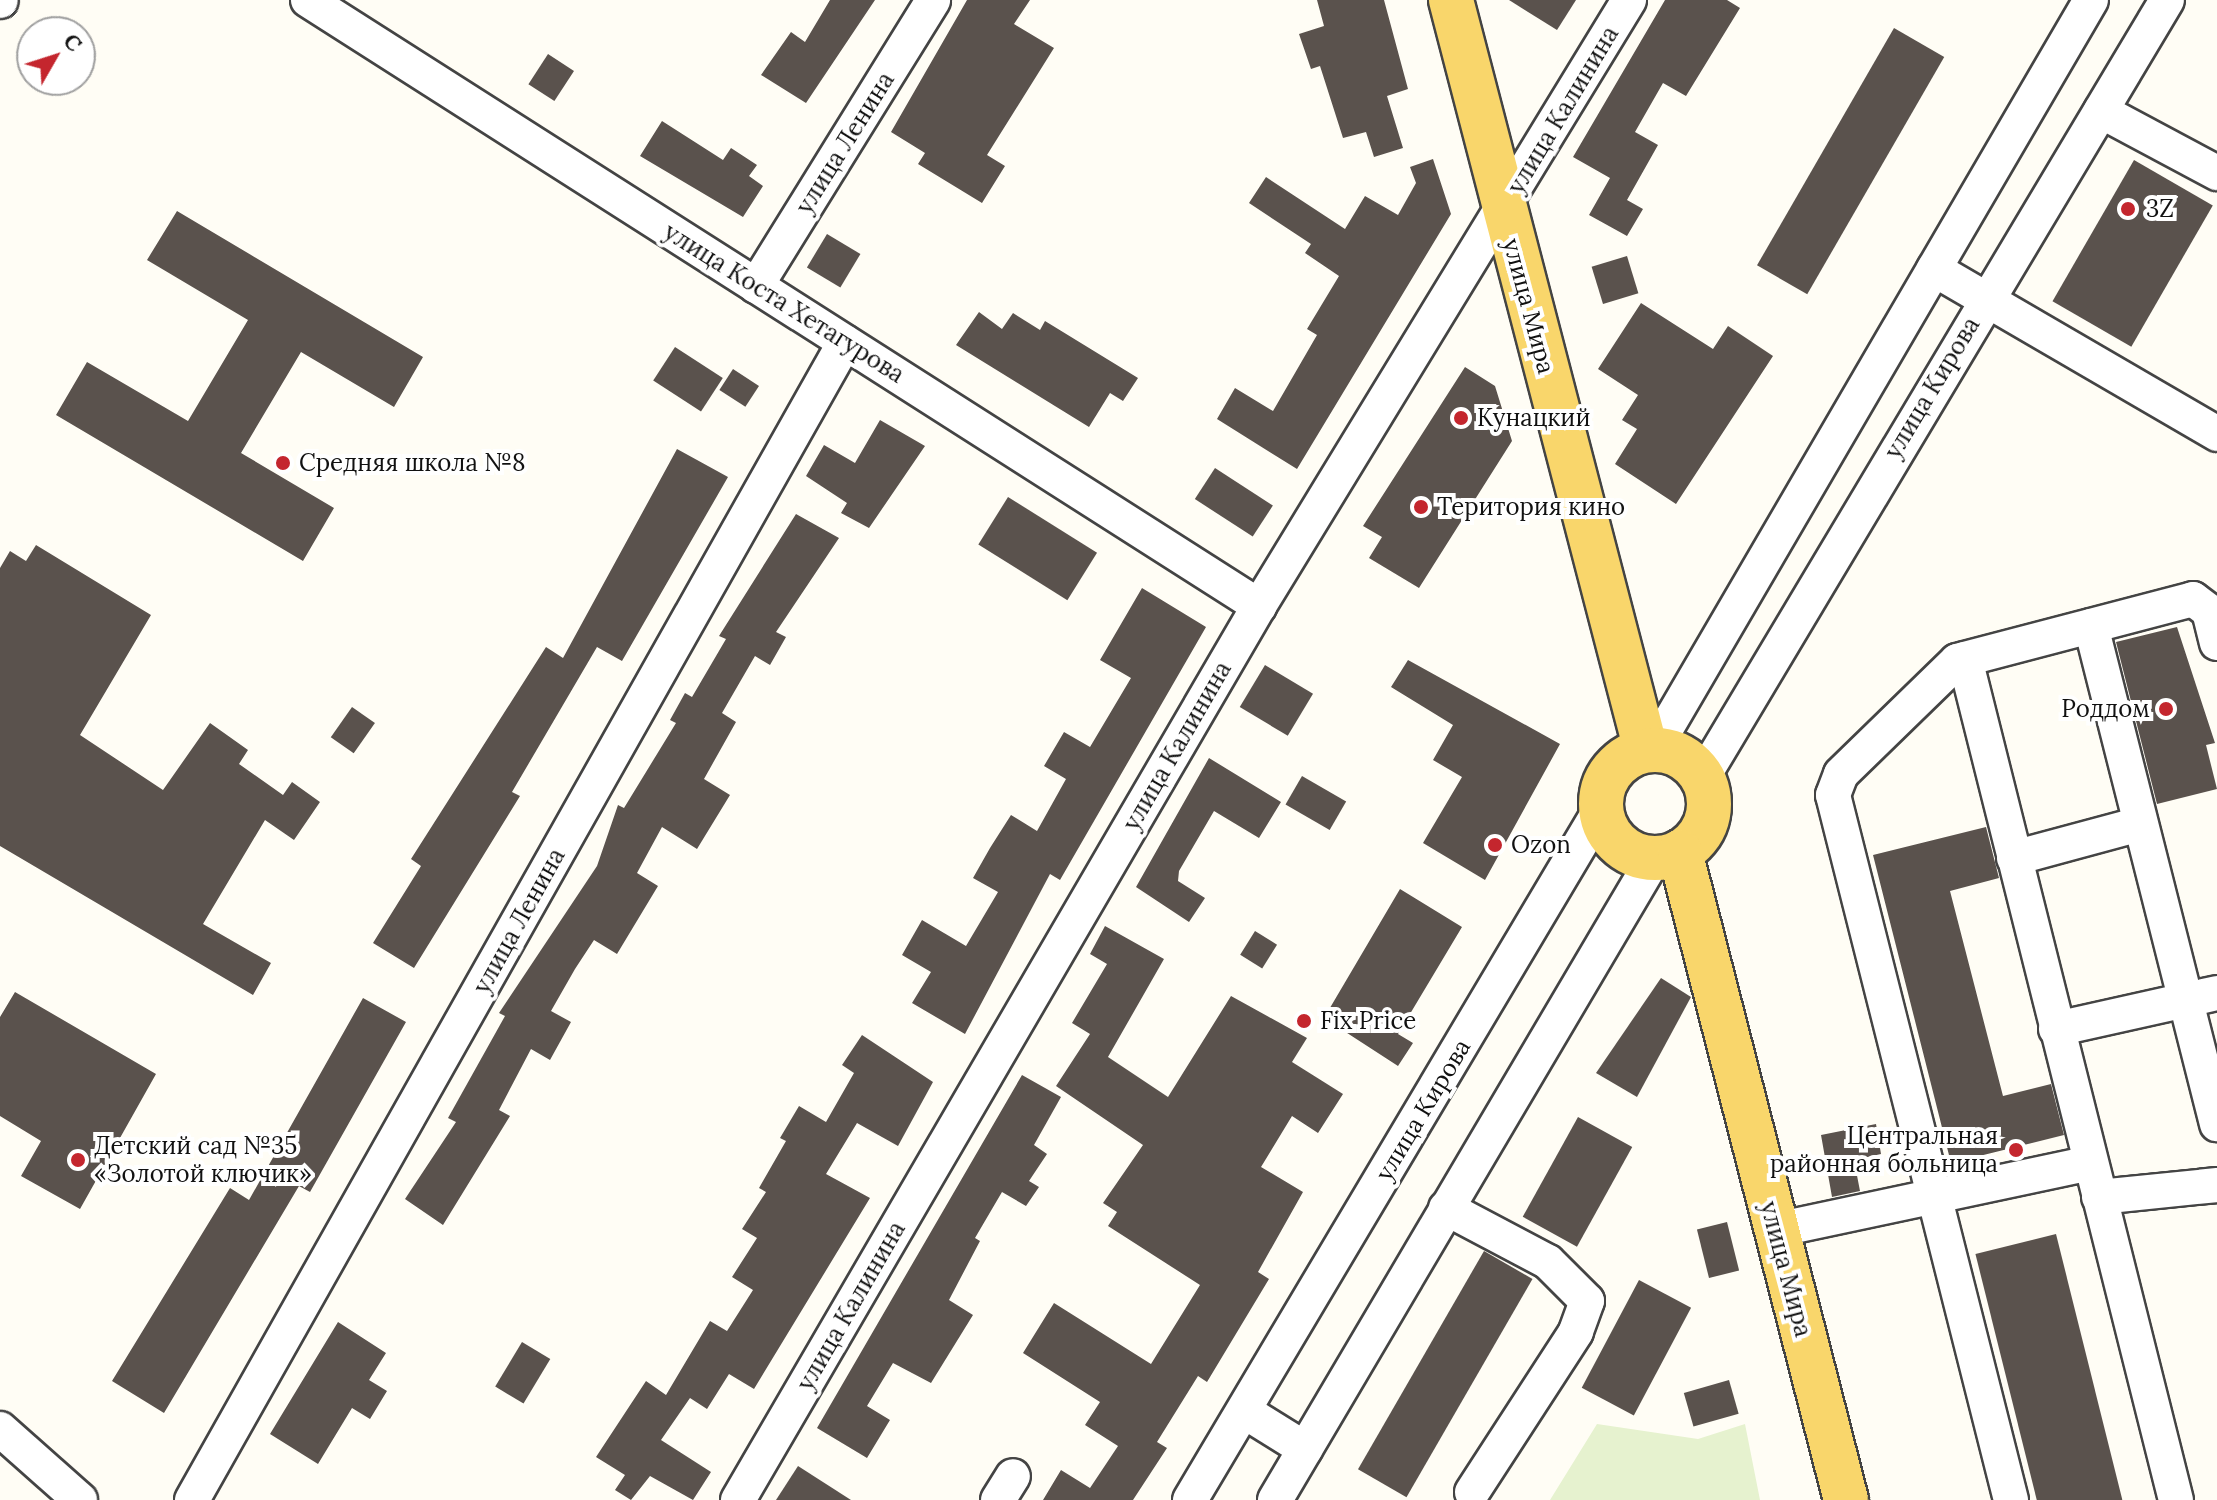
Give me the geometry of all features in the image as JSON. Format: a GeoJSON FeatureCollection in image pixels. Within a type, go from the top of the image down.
{"type":"FeatureCollection","features":[{"type":"Feature","properties":{"kind":"main road","name":"улица Мира"},"geometry":{"type":"LineString","coordinates":[[1451,0],[1650,750]]}},
{"type":"Feature","properties":{"kind":"main road"},"geometry":{"type":"LineString","coordinates":[[1601,809],[1618,844],[1667,855],[1707,820],[1702,778],[1690,762],[1650,750]]}},
{"type":"Feature","properties":{"kind":"main road","name":"улица Кирова"},"geometry":{"type":"LineString","coordinates":[[1601,809],[1612,771],[1650,750]]}},
{"type":"Feature","properties":{"kind":"main road","name":"улица Мира"},"geometry":{"type":"LineString","coordinates":[[1667,855],[1775,1230],[1846,1500]]}},
{"type":"Feature","properties":{"kind":"street","name":"улица Коста Хетагурова"},"geometry":{"type":"LineString","coordinates":[[308,0],[1259,606]]}},
{"type":"Feature","properties":{"kind":"street","name":"улица Ленина"},"geometry":{"type":"LineString","coordinates":[[756,286],[933,0]]}},
{"type":"Feature","properties":{"kind":"street","name":"улица Калинина"},"geometry":{"type":"LineString","coordinates":[[738,1500],[1259,606],[1629,0]]}},
{"type":"Feature","properties":{"kind":"street","name":"улица Кирова"},"geometry":{"type":"LineString","coordinates":[[1650,750],[2091,0]]}},
{"type":"Feature","properties":{"kind":"street","name":"улица Кирова"},"geometry":{"type":"LineString","coordinates":[[1702,778],[2167,0]]}},
{"type":"Feature","properties":{"kind":"street"},"geometry":{"type":"LineString","coordinates":[[2101,111],[2217,173]]}},
{"type":"Feature","properties":{"kind":"street"},"geometry":{"type":"LineString","coordinates":[[1934,269],[2217,434]]}},
{"type":"Feature","properties":{"kind":"street","name":"улица Ленина"},"geometry":{"type":"LineString","coordinates":[[192,1500],[845,342]]}},
{"type":"Feature","properties":{"kind":"street"},"geometry":{"type":"LineString","coordinates":[[2011,1500],[1833,795],[1841,774],[1965,659],[2193,599],[2209,611],[2217,643]]}},
{"type":"Feature","properties":{"kind":"street"},"geometry":{"type":"LineString","coordinates":[[2091,626],[2217,1124]]}},
{"type":"Feature","properties":{"kind":"street"},"geometry":{"type":"LineString","coordinates":[[1965,659],[2176,1500]]}},
{"type":"Feature","properties":{"kind":"street","name":"улица Кирова"},"geometry":{"type":"LineString","coordinates":[[1190,1500],[1601,809]]}},
{"type":"Feature","properties":{"kind":"street"},"geometry":{"type":"LineString","coordinates":[[2014,858],[2140,824]]}},
{"type":"Feature","properties":{"kind":"street"},"geometry":{"type":"LineString","coordinates":[[1275,1500],[1446,1208],[1667,855]]}},
{"type":"Feature","properties":{"kind":"street"},"geometry":{"type":"LineString","coordinates":[[2056,1029],[2217,993]]}},
{"type":"Feature","properties":{"kind":"street"},"geometry":{"type":"LineString","coordinates":[[1775,1230],[2090,1163]]}},
{"type":"Feature","properties":{"kind":"street"},"geometry":{"type":"LineString","coordinates":[[2099,1197],[2217,1185]]}},
{"type":"Feature","properties":{"kind":"street"},"geometry":{"type":"LineString","coordinates":[[1446,1208],[1548,1262],[1587,1301],[1576,1332],[1472,1492]]}},
{"type":"Feature","properties":{"kind":"street"},"geometry":{"type":"LineString","coordinates":[[1244,1411],[1305,1449]]}},
{"type":"Feature","properties":{"kind":"street"},"geometry":{"type":"LineString","coordinates":[[0,1429],[80,1500]]}},
{"type":"Feature","properties":{"kind":"green space"},"geometry":{"type":"Polygon","coordinates":[[[1597,1424],[1698,1439],[1745,1424],[1760,1500],[1550,1500],[1597,1424]]]}},
{"type":"Feature","properties":{"kind":"building"},"geometry":{"type":"Polygon","coordinates":[[[830,0],[875,0],[806,103],[761,75],[791,32],[805,42],[830,0]]]}},
{"type":"Feature","properties":{"kind":"building"},"geometry":{"type":"Polygon","coordinates":[[[967,0],[1030,0],[1014,24],[1054,48],[987,155],[1005,166],[982,203],[918,164],[925,153],[891,132],[967,0]]]}},
{"type":"Feature","properties":{"kind":"building"},"geometry":{"type":"Polygon","coordinates":[[[1317,0],[1384,0],[1408,89],[1387,96],[1403,148],[1374,157],[1366,132],[1343,138],[1320,66],[1311,69],[1299,34],[1324,26],[1317,0]]]}},
{"type":"Feature","properties":{"kind":"building"},"geometry":{"type":"Polygon","coordinates":[[[1509,0],[1576,0],[1557,30],[1509,0]]]}},
{"type":"Feature","properties":{"kind":"building"},"geometry":{"type":"Polygon","coordinates":[[[1665,0],[1727,0],[1740,8],[1686,96],[1663,83],[1635,132],[1658,145],[1627,200],[1643,209],[1627,236],[1589,215],[1610,178],[1573,157],[1665,0]]]}},
{"type":"Feature","properties":{"kind":"building"},"geometry":{"type":"Polygon","coordinates":[[[1894,28],[1944,57],[1807,294],[1757,265],[1894,28]]]}},
{"type":"Feature","properties":{"kind":"building"},"geometry":{"type":"Polygon","coordinates":[[[548,54],[574,71],[554,101],[528,84],[548,54]]]}},
{"type":"Feature","properties":{"kind":"building"},"geometry":{"type":"Polygon","coordinates":[[[662,121],[723,160],[731,148],[757,165],[749,176],[763,186],[743,217],[640,156],[662,121]]]}},
{"type":"Feature","properties":{"kind":"building"},"geometry":{"type":"Polygon","coordinates":[[[1433,159],[1451,214],[1297,469],[1217,419],[1235,388],[1273,411],[1317,335],[1307,329],[1339,276],[1305,253],[1311,244],[1249,203],[1266,177],[1345,229],[1365,196],[1398,215],[1416,183],[1410,167],[1433,159]]]}},
{"type":"Feature","properties":{"kind":"building"},"geometry":{"type":"Polygon","coordinates":[[[2134,160],[2213,206],[2131,347],[2052,301],[2134,160]]]}},
{"type":"Feature","properties":{"kind":"building"},"geometry":{"type":"Polygon","coordinates":[[[177,211],[423,357],[394,407],[301,352],[241,453],[334,508],[303,561],[56,415],[87,362],[188,421],[248,320],[147,260],[177,211]]]}},
{"type":"Feature","properties":{"kind":"building"},"geometry":{"type":"Polygon","coordinates":[[[827,234],[860,254],[840,288],[807,267],[827,234]]]}},
{"type":"Feature","properties":{"kind":"building"},"geometry":{"type":"Polygon","coordinates":[[[1627,256],[1638,293],[1603,304],[1592,267],[1627,256]]]}},
{"type":"Feature","properties":{"kind":"building"},"geometry":{"type":"Polygon","coordinates":[[[1641,303],[1713,349],[1728,326],[1773,356],[1676,504],[1615,464],[1637,429],[1622,420],[1638,395],[1598,369],[1641,303]]]}},
{"type":"Feature","properties":{"kind":"building"},"geometry":{"type":"Polygon","coordinates":[[[979,312],[1002,329],[1013,313],[1040,330],[1045,321],[1138,378],[1123,401],[1110,393],[1089,427],[956,345],[979,312]]]}},
{"type":"Feature","properties":{"kind":"building"},"geometry":{"type":"Polygon","coordinates":[[[675,347],[723,378],[701,412],[653,381],[675,347]]]}},
{"type":"Feature","properties":{"kind":"building"},"geometry":{"type":"Polygon","coordinates":[[[1465,367],[1495,386],[1512,441],[1419,588],[1369,558],[1382,537],[1363,526],[1465,367]]]}},
{"type":"Feature","properties":{"kind":"building"},"geometry":{"type":"Polygon","coordinates":[[[733,369],[759,386],[745,407],[719,390],[733,369]]]}},
{"type":"Feature","properties":{"kind":"building"},"geometry":{"type":"Polygon","coordinates":[[[880,420],[925,446],[869,528],[841,513],[847,503],[806,476],[824,445],[855,463],[880,420]]]}},
{"type":"Feature","properties":{"kind":"building"},"geometry":{"type":"Polygon","coordinates":[[[677,449],[728,477],[622,661],[597,647],[512,792],[520,796],[414,968],[373,943],[421,866],[411,859],[546,647],[563,658],[677,449]]]}},
{"type":"Feature","properties":{"kind":"building"},"geometry":{"type":"Polygon","coordinates":[[[1215,468],[1273,506],[1253,537],[1195,499],[1215,468]]]}},
{"type":"Feature","properties":{"kind":"building"},"geometry":{"type":"Polygon","coordinates":[[[1008,497],[1097,553],[1067,600],[978,544],[1008,497]]]}},
{"type":"Feature","properties":{"kind":"building"},"geometry":{"type":"Polygon","coordinates":[[[796,514],[839,538],[776,632],[786,637],[770,665],[755,656],[722,713],[736,722],[704,779],[730,795],[697,849],[662,827],[637,873],[658,886],[617,954],[594,940],[575,969],[551,1011],[571,1022],[550,1060],[531,1049],[499,1110],[510,1116],[443,1225],[405,1199],[456,1122],[448,1118],[505,1016],[499,1013],[597,866],[618,805],[624,808],[676,723],[670,720],[685,693],[692,697],[726,639],[719,636],[796,514]]]}},
{"type":"Feature","properties":{"kind":"building"},"geometry":{"type":"Polygon","coordinates":[[[36,545],[151,615],[80,735],[163,790],[210,723],[248,750],[239,764],[283,795],[292,782],[320,802],[294,840],[265,820],[203,924],[271,963],[253,995],[0,846],[0,568],[10,551],[26,561],[36,545]]]}},
{"type":"Feature","properties":{"kind":"building"},"geometry":{"type":"Polygon","coordinates":[[[1142,588],[1206,627],[1060,880],[1050,874],[965,1034],[912,1003],[931,972],[902,955],[922,920],[966,946],[998,892],[973,878],[990,848],[1011,815],[1037,831],[1066,779],[1044,766],[1064,732],[1090,747],[1131,678],[1100,660],[1142,588]]]}},
{"type":"Feature","properties":{"kind":"building","name":"Роддом"},"geometry":{"type":"Polygon","coordinates":[[[2177,627],[2215,743],[2206,745],[2217,789],[2157,804],[2116,642],[2177,627]]]}},
{"type":"Feature","properties":{"kind":"building"},"geometry":{"type":"Polygon","coordinates":[[[1408,660],[1560,744],[1485,880],[1423,843],[1462,777],[1433,760],[1453,725],[1391,687],[1408,660]]]}},
{"type":"Feature","properties":{"kind":"building"},"geometry":{"type":"Polygon","coordinates":[[[1265,665],[1313,694],[1288,736],[1240,707],[1265,665]]]}},
{"type":"Feature","properties":{"kind":"building"},"geometry":{"type":"Polygon","coordinates":[[[352,707],[375,723],[354,753],[331,737],[352,707]]]}},
{"type":"Feature","properties":{"kind":"building"},"geometry":{"type":"Polygon","coordinates":[[[1209,758],[1281,802],[1259,838],[1214,811],[1179,871],[1178,881],[1205,898],[1189,922],[1136,887],[1209,758]]]}},
{"type":"Feature","properties":{"kind":"building"},"geometry":{"type":"Polygon","coordinates":[[[1302,776],[1346,801],[1330,830],[1286,805],[1302,776]]]}},
{"type":"Feature","properties":{"kind":"building"},"geometry":{"type":"Polygon","coordinates":[[[1986,827],[1999,878],[1950,891],[2003,1096],[2051,1084],[2064,1135],[1951,1163],[1873,855],[1986,827]]]}},
{"type":"Feature","properties":{"kind":"building"},"geometry":{"type":"Polygon","coordinates":[[[1400,889],[1462,927],[1398,1034],[1413,1043],[1398,1066],[1324,1018],[1400,889]]]}},
{"type":"Feature","properties":{"kind":"building"},"geometry":{"type":"Polygon","coordinates":[[[1105,926],[1164,959],[1108,1057],[1168,1097],[1231,996],[1307,1038],[1292,1062],[1343,1094],[1318,1133],[1292,1116],[1261,1167],[1303,1192],[1258,1272],[1269,1279],[1207,1382],[1198,1376],[1157,1442],[1167,1448],[1133,1500],[1043,1500],[1061,1470],[1090,1488],[1118,1446],[1085,1425],[1100,1402],[1023,1353],[1054,1303],[1151,1364],[1200,1285],[1108,1226],[1117,1212],[1103,1203],[1143,1145],[1056,1086],[1090,1034],[1072,1023],[1107,964],[1090,954],[1105,926]]]}},
{"type":"Feature","properties":{"kind":"building"},"geometry":{"type":"Polygon","coordinates":[[[1255,931],[1277,945],[1262,969],[1240,955],[1255,931]]]}},
{"type":"Feature","properties":{"kind":"building"},"geometry":{"type":"Polygon","coordinates":[[[1661,978],[1691,997],[1637,1097],[1596,1073],[1661,978]]]}},
{"type":"Feature","properties":{"kind":"building"},"geometry":{"type":"Polygon","coordinates":[[[15,992],[156,1074],[80,1209],[21,1176],[41,1141],[0,1116],[0,1017],[15,992]]]}},
{"type":"Feature","properties":{"kind":"building"},"geometry":{"type":"Polygon","coordinates":[[[363,998],[406,1022],[310,1192],[299,1186],[164,1413],[112,1381],[230,1188],[249,1200],[363,998]]]}},
{"type":"Feature","properties":{"kind":"building"},"geometry":{"type":"Polygon","coordinates":[[[862,1035],[933,1082],[898,1146],[857,1123],[826,1174],[870,1198],[754,1389],[729,1374],[707,1409],[690,1398],[661,1440],[711,1472],[693,1500],[650,1476],[631,1500],[615,1490],[625,1475],[596,1457],[646,1381],[666,1395],[710,1321],[727,1331],[753,1290],[732,1277],[757,1238],[742,1229],[766,1192],[759,1188],[786,1141],[780,1138],[799,1106],[826,1122],[854,1073],[842,1065],[862,1035]]]}},
{"type":"Feature","properties":{"kind":"building"},"geometry":{"type":"Polygon","coordinates":[[[1022,1075],[1061,1097],[1034,1145],[1047,1154],[1029,1181],[1039,1187],[1026,1206],[1002,1192],[975,1238],[980,1241],[949,1300],[973,1315],[931,1383],[893,1363],[867,1406],[890,1420],[867,1458],[817,1428],[1022,1075]]]}},
{"type":"Feature","properties":{"kind":"building"},"geometry":{"type":"Polygon","coordinates":[[[1578,1117],[1632,1147],[1577,1247],[1523,1217],[1578,1117]]]}},
{"type":"Feature","properties":{"kind":"building"},"geometry":{"type":"Polygon","coordinates":[[[1876,1124],[1881,1154],[1854,1160],[1860,1191],[1832,1197],[1821,1135],[1876,1124]]]}},
{"type":"Feature","properties":{"kind":"building"},"geometry":{"type":"Polygon","coordinates":[[[1727,1222],[1739,1271],[1709,1278],[1697,1229],[1727,1222]]]}},
{"type":"Feature","properties":{"kind":"building"},"geometry":{"type":"Polygon","coordinates":[[[2056,1234],[2122,1500],[2037,1500],[1975,1254],[2056,1234]]]}},
{"type":"Feature","properties":{"kind":"building"},"geometry":{"type":"Polygon","coordinates":[[[1484,1251],[1532,1279],[1406,1497],[1358,1469],[1484,1251]]]}},
{"type":"Feature","properties":{"kind":"building"},"geometry":{"type":"Polygon","coordinates":[[[1639,1280],[1691,1308],[1634,1415],[1582,1388],[1639,1280]]]}},
{"type":"Feature","properties":{"kind":"building"},"geometry":{"type":"Polygon","coordinates":[[[338,1322],[386,1353],[369,1380],[387,1391],[370,1419],[352,1408],[318,1464],[270,1434],[338,1322]]]}},
{"type":"Feature","properties":{"kind":"building"},"geometry":{"type":"Polygon","coordinates":[[[522,1342],[550,1359],[524,1404],[495,1387],[522,1342]]]}},
{"type":"Feature","properties":{"kind":"building"},"geometry":{"type":"Polygon","coordinates":[[[1729,1380],[1739,1414],[1693,1427],[1684,1393],[1729,1380]]]}},
{"type":"Feature","properties":{"kind":"building"},"geometry":{"type":"Polygon","coordinates":[[[798,1466],[851,1500],[776,1500],[798,1466]]]}},
{"type":"Feature","properties":{"kind":"place","name":"3Z"},"geometry":{"type":"Point","coordinates":[2128,209]}},
{"type":"Feature","properties":{"kind":"place","name":"Кунацкий"},"geometry":{"type":"Point","coordinates":[1461,418]}},
{"type":"Feature","properties":{"kind":"place","name":"Средняя школа №8"},"geometry":{"type":"Point","coordinates":[283,463]}},
{"type":"Feature","properties":{"kind":"place","name":"Територия кино"},"geometry":{"type":"Point","coordinates":[1421,507]}},
{"type":"Feature","properties":{"kind":"place","name":"Роддом"},"geometry":{"type":"Point","coordinates":[2166,709]}},
{"type":"Feature","properties":{"kind":"place","name":"Ozon"},"geometry":{"type":"Point","coordinates":[1495,845]}},
{"type":"Feature","properties":{"kind":"place","name":"Fix Price"},"geometry":{"type":"Point","coordinates":[1304,1021]}},
{"type":"Feature","properties":{"kind":"place","name":"Центральная районная больница"},"geometry":{"type":"Point","coordinates":[2016,1150]}},
{"type":"Feature","properties":{"kind":"place","name":"Детский сад №35 «Золотой ключик»"},"geometry":{"type":"Point","coordinates":[78,1160]}}]}
